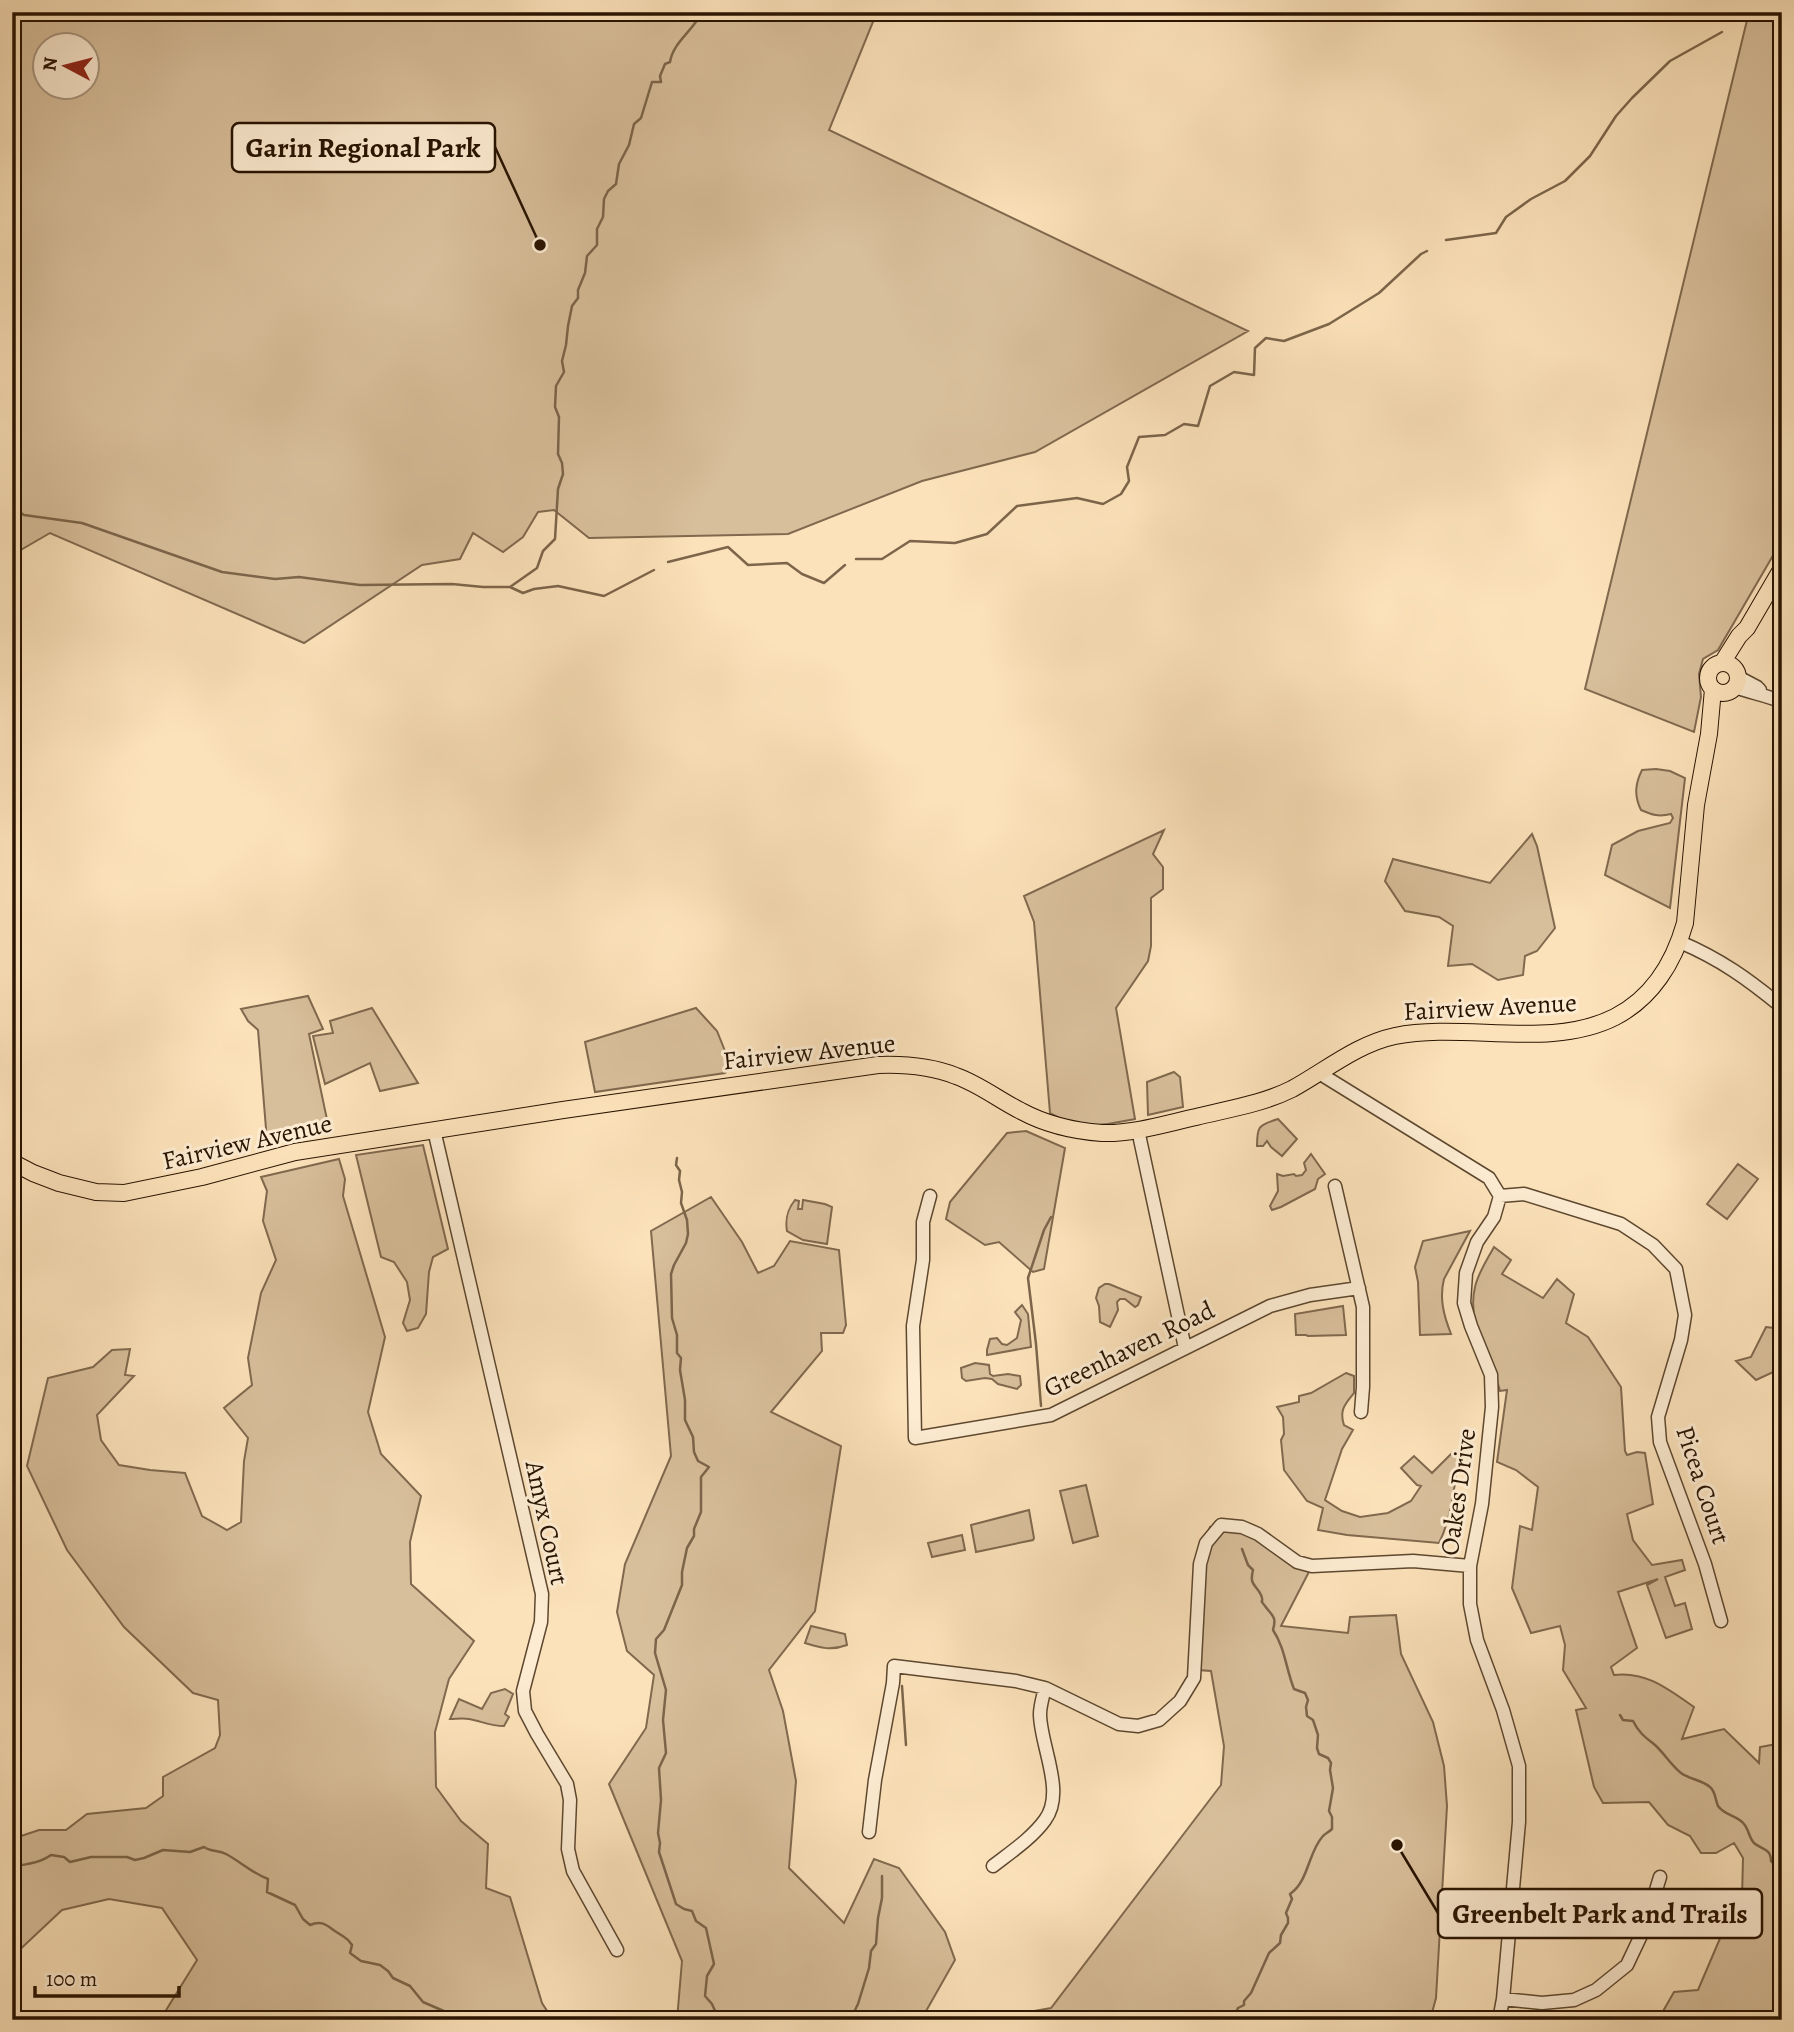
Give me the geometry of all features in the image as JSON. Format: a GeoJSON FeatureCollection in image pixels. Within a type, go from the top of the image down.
{"type":"FeatureCollection","features":[{"type":"Feature","properties":{"kind":"main road","name":"Fairview Avenue"},"geometry":{"type":"LineString","coordinates":[[12,1162],[33,1174],[59,1183],[96,1192],[124,1193],[202,1177],[295,1152],[741,1084],[899,1064],[955,1076],[1048,1123],[1091,1132],[1117,1133],[1260,1102],[1291,1089],[1359,1049],[1408,1034],[1560,1032],[1600,1023],[1627,1009],[1654,986],[1666,970],[1680,942],[1685,923],[1700,776],[1709,734],[1715,724],[1747,628],[1782,568]]}},
{"type":"Feature","properties":{"kind":"street"},"geometry":{"type":"LineString","coordinates":[[1728,680],[1754,694],[1762,694],[1782,702]]}},
{"type":"Feature","properties":{"kind":"street"},"geometry":{"type":"LineString","coordinates":[[1680,942],[1707,954],[1750,980],[1782,1007]]}},
{"type":"Feature","properties":{"kind":"street"},"geometry":{"type":"LineString","coordinates":[[1319,1073],[1489,1178],[1500,1196]]}},
{"type":"Feature","properties":{"kind":"street","name":"Amyx Court"},"geometry":{"type":"LineString","coordinates":[[434,1130],[541,1594],[541,1622],[523,1691],[525,1711],[567,1784],[570,1800],[568,1849],[573,1871],[617,1950]]}},
{"type":"Feature","properties":{"kind":"street"},"geometry":{"type":"LineString","coordinates":[[1138,1130],[1185,1348]]}},
{"type":"Feature","properties":{"kind":"street"},"geometry":{"type":"LineString","coordinates":[[1335,1186],[1363,1307],[1361,1412]]}},
{"type":"Feature","properties":{"kind":"street","name":"Picea Court"},"geometry":{"type":"LineString","coordinates":[[1500,1196],[1524,1194],[1621,1224],[1653,1245],[1676,1269],[1685,1315],[1681,1340],[1658,1417],[1660,1442],[1705,1564],[1721,1621]]}},
{"type":"Feature","properties":{"kind":"street","name":"Greenhaven Road"},"geometry":{"type":"LineString","coordinates":[[930,1196],[923,1222],[923,1260],[914,1326],[915,1438],[1051,1415],[1270,1306],[1310,1295],[1359,1288]]}},
{"type":"Feature","properties":{"kind":"street","name":"Oakes Drive"},"geometry":{"type":"LineString","coordinates":[[1499,2020],[1519,1822],[1519,1766],[1503,1710],[1477,1640],[1470,1604],[1470,1566],[1482,1504],[1492,1406],[1491,1375],[1464,1303],[1466,1273],[1477,1242],[1494,1217],[1500,1196]]}},
{"type":"Feature","properties":{"kind":"street"},"geometry":{"type":"LineString","coordinates":[[869,1832],[894,1666],[1016,1681],[1045,1688],[1119,1724],[1138,1726],[1159,1720],[1180,1701],[1194,1678],[1200,1564],[1206,1543],[1221,1525],[1242,1527],[1258,1534],[1297,1562],[1312,1566],[1413,1561],[1470,1566]]}},
{"type":"Feature","properties":{"kind":"street"},"geometry":{"type":"LineString","coordinates":[[993,1866],[1019,1846],[1046,1818],[1051,1807],[1053,1784],[1040,1714],[1045,1688]]}},
{"type":"Feature","properties":{"kind":"street"},"geometry":{"type":"LineString","coordinates":[[1503,1999],[1542,2003],[1574,2000],[1596,1990],[1627,1965],[1644,1929],[1660,1877]]}},
{"type":"Feature","properties":{"kind":"shaded area"},"geometry":{"type":"Polygon","coordinates":[[[12,12],[877,12],[829,130],[1248,331],[1035,452],[922,481],[788,534],[589,538],[554,510],[538,512],[523,537],[503,552],[473,533],[460,559],[422,565],[304,643],[50,533],[12,555],[12,12]]]}},
{"type":"Feature","properties":{"kind":"shaded area"},"geometry":{"type":"Polygon","coordinates":[[[1749,12],[1782,12],[1782,540],[1718,650],[1703,659],[1699,674],[1701,697],[1694,732],[1585,689],[1749,12]]]}},
{"type":"Feature","properties":{"kind":"shaded area"},"geometry":{"type":"Polygon","coordinates":[[[1642,770],[1670,771],[1685,778],[1670,908],[1605,875],[1612,845],[1638,831],[1670,823],[1673,818],[1671,814],[1659,815],[1641,810],[1637,800],[1636,790],[1642,770]]]}},
{"type":"Feature","properties":{"kind":"shaded area"},"geometry":{"type":"Polygon","coordinates":[[[1164,830],[1153,854],[1163,867],[1163,889],[1151,898],[1151,946],[1148,961],[1116,1008],[1135,1119],[1101,1125],[1072,1123],[1050,1113],[1034,922],[1024,896],[1164,830]]]}},
{"type":"Feature","properties":{"kind":"shaded area"},"geometry":{"type":"Polygon","coordinates":[[[1532,834],[1555,928],[1537,951],[1525,956],[1523,975],[1498,980],[1472,964],[1448,966],[1453,926],[1439,917],[1405,911],[1385,881],[1393,859],[1490,883],[1532,834]]]}},
{"type":"Feature","properties":{"kind":"shaded area"},"geometry":{"type":"Polygon","coordinates":[[[308,996],[323,1029],[309,1034],[329,1129],[267,1141],[258,1030],[248,1021],[241,1009],[308,996]]]}},
{"type":"Feature","properties":{"kind":"shaded area"},"geometry":{"type":"Polygon","coordinates":[[[372,1008],[418,1083],[380,1091],[370,1063],[325,1084],[313,1036],[333,1033],[330,1021],[372,1008]]]}},
{"type":"Feature","properties":{"kind":"shaded area"},"geometry":{"type":"Polygon","coordinates":[[[696,1008],[717,1031],[731,1066],[725,1073],[595,1092],[585,1042],[696,1008]]]}},
{"type":"Feature","properties":{"kind":"shaded area"},"geometry":{"type":"Polygon","coordinates":[[[1174,1072],[1180,1077],[1183,1107],[1148,1115],[1147,1082],[1174,1072]]]}},
{"type":"Feature","properties":{"kind":"shaded area"},"geometry":{"type":"Polygon","coordinates":[[[1278,1119],[1297,1139],[1282,1156],[1267,1141],[1263,1146],[1257,1146],[1260,1128],[1278,1119]]]}},
{"type":"Feature","properties":{"kind":"shaded area"},"geometry":{"type":"Polygon","coordinates":[[[1026,1131],[1065,1148],[1044,1269],[1033,1272],[999,1242],[985,1245],[946,1219],[950,1202],[1007,1133],[1026,1131]]]}},
{"type":"Feature","properties":{"kind":"shaded area"},"geometry":{"type":"Polygon","coordinates":[[[423,1145],[448,1249],[433,1257],[429,1272],[426,1314],[418,1328],[407,1331],[403,1323],[410,1300],[407,1282],[394,1262],[381,1257],[356,1155],[423,1145]]]}},
{"type":"Feature","properties":{"kind":"shaded area"},"geometry":{"type":"Polygon","coordinates":[[[1311,1154],[1325,1174],[1318,1179],[1315,1189],[1272,1210],[1270,1206],[1278,1191],[1277,1174],[1302,1175],[1306,1170],[1304,1163],[1311,1154]]]}},
{"type":"Feature","properties":{"kind":"shaded area"},"geometry":{"type":"Polygon","coordinates":[[[339,1159],[345,1179],[343,1196],[385,1337],[368,1412],[381,1454],[421,1496],[410,1542],[411,1584],[474,1641],[449,1679],[435,1732],[436,1787],[461,1821],[488,1844],[486,1888],[510,1897],[542,2003],[553,2020],[160,2020],[197,1960],[162,1908],[109,1899],[62,1910],[12,1957],[12,1839],[39,1830],[66,1830],[87,1814],[146,1808],[163,1796],[163,1777],[215,1748],[220,1735],[218,1700],[193,1693],[124,1627],[67,1550],[27,1466],[48,1378],[93,1367],[112,1350],[130,1349],[125,1375],[134,1376],[97,1415],[101,1440],[119,1465],[185,1473],[202,1516],[227,1530],[241,1522],[248,1438],[224,1408],[252,1385],[248,1358],[261,1293],[276,1260],[263,1221],[267,1191],[261,1177],[339,1159]]]}},
{"type":"Feature","properties":{"kind":"shaded area"},"geometry":{"type":"Polygon","coordinates":[[[1738,1164],[1758,1179],[1727,1219],[1707,1204],[1738,1164]]]}},
{"type":"Feature","properties":{"kind":"shaded area"},"geometry":{"type":"Polygon","coordinates":[[[711,1197],[742,1242],[758,1273],[774,1266],[790,1241],[839,1250],[846,1325],[843,1333],[821,1333],[822,1351],[771,1412],[841,1446],[815,1611],[769,1670],[783,1711],[796,1781],[789,1868],[844,1923],[874,1859],[899,1868],[945,1932],[955,1960],[921,2020],[677,2020],[682,1961],[609,1784],[646,1728],[654,1675],[627,1651],[617,1612],[625,1564],[671,1456],[651,1231],[711,1197]]]}},
{"type":"Feature","properties":{"kind":"shaded area"},"geometry":{"type":"Polygon","coordinates":[[[795,1200],[799,1201],[798,1209],[802,1209],[803,1200],[832,1207],[827,1244],[803,1240],[787,1231],[787,1215],[795,1200]]]}},
{"type":"Feature","properties":{"kind":"shaded area"},"geometry":{"type":"Polygon","coordinates":[[[1470,1231],[1444,1279],[1443,1307],[1451,1334],[1420,1335],[1415,1267],[1423,1241],[1470,1231]]]}},
{"type":"Feature","properties":{"kind":"shaded area"},"geometry":{"type":"Polygon","coordinates":[[[1494,1247],[1511,1260],[1502,1274],[1543,1298],[1557,1279],[1574,1294],[1566,1323],[1588,1337],[1621,1387],[1627,1455],[1645,1453],[1653,1504],[1627,1514],[1633,1540],[1652,1565],[1682,1560],[1685,1570],[1665,1577],[1675,1606],[1685,1603],[1692,1629],[1666,1638],[1647,1585],[1658,1579],[1618,1592],[1637,1648],[1611,1667],[1614,1675],[1626,1674],[1647,1679],[1694,1707],[1682,1739],[1724,1729],[1759,1763],[1760,1747],[1782,1743],[1782,2020],[1658,2020],[1674,1992],[1698,1990],[1721,1936],[1742,1898],[1743,1858],[1734,1843],[1716,1853],[1701,1853],[1690,1836],[1668,1825],[1649,1802],[1603,1803],[1594,1787],[1576,1710],[1586,1708],[1563,1670],[1565,1645],[1560,1626],[1531,1633],[1512,1588],[1520,1526],[1532,1530],[1538,1487],[1516,1470],[1497,1462],[1507,1390],[1500,1391],[1477,1327],[1473,1301],[1478,1277],[1494,1247]]]}},
{"type":"Feature","properties":{"kind":"shaded area"},"geometry":{"type":"Polygon","coordinates":[[[1105,1284],[1141,1297],[1135,1307],[1125,1299],[1120,1299],[1110,1327],[1100,1322],[1096,1298],[1099,1288],[1105,1284]]]}},
{"type":"Feature","properties":{"kind":"shaded area"},"geometry":{"type":"Polygon","coordinates":[[[1022,1305],[1028,1314],[1031,1347],[987,1355],[990,1339],[997,1338],[1007,1345],[1017,1338],[1021,1320],[1015,1312],[1022,1305]]]}},
{"type":"Feature","properties":{"kind":"shaded area"},"geometry":{"type":"Polygon","coordinates":[[[1343,1306],[1346,1335],[1296,1335],[1295,1314],[1343,1306]]]}},
{"type":"Feature","properties":{"kind":"shaded area"},"geometry":{"type":"Polygon","coordinates":[[[1766,1327],[1782,1329],[1782,1368],[1756,1380],[1736,1361],[1751,1357],[1766,1327]]]}},
{"type":"Feature","properties":{"kind":"shaded area"},"geometry":{"type":"Polygon","coordinates":[[[975,1363],[989,1365],[990,1374],[993,1376],[1020,1376],[1021,1385],[1017,1389],[985,1378],[966,1381],[962,1378],[961,1368],[975,1363]]]}},
{"type":"Feature","properties":{"kind":"shaded area"},"geometry":{"type":"Polygon","coordinates":[[[1346,1373],[1354,1376],[1354,1393],[1342,1415],[1344,1425],[1353,1430],[1342,1449],[1325,1500],[1342,1511],[1360,1517],[1388,1513],[1411,1501],[1421,1486],[1401,1468],[1414,1456],[1432,1473],[1452,1453],[1459,1457],[1450,1512],[1439,1543],[1318,1530],[1323,1508],[1307,1501],[1284,1470],[1281,1440],[1284,1434],[1283,1417],[1277,1407],[1299,1402],[1299,1396],[1311,1393],[1346,1373]]]}},
{"type":"Feature","properties":{"kind":"shaded area"},"geometry":{"type":"Polygon","coordinates":[[[1086,1485],[1098,1536],[1073,1543],[1060,1491],[1086,1485]]]}},
{"type":"Feature","properties":{"kind":"shaded area"},"geometry":{"type":"Polygon","coordinates":[[[1029,1510],[1033,1540],[976,1552],[971,1525],[1029,1510]]]}},
{"type":"Feature","properties":{"kind":"shaded area"},"geometry":{"type":"Polygon","coordinates":[[[1230,1526],[1312,1566],[1281,1626],[1348,1633],[1350,1617],[1396,1615],[1401,1654],[1433,1722],[1444,1766],[1447,1806],[1436,1998],[1430,2020],[983,2020],[1051,2008],[1221,1785],[1224,1746],[1211,1671],[1198,1670],[1200,1564],[1210,1527],[1230,1526]]]}},
{"type":"Feature","properties":{"kind":"shaded area"},"geometry":{"type":"Polygon","coordinates":[[[962,1535],[965,1550],[932,1557],[928,1543],[962,1535]]]}},
{"type":"Feature","properties":{"kind":"shaded area"},"geometry":{"type":"Polygon","coordinates":[[[811,1626],[845,1634],[847,1645],[826,1648],[805,1643],[811,1626]]]}},
{"type":"Feature","properties":{"kind":"shaded area"},"geometry":{"type":"Polygon","coordinates":[[[505,1689],[513,1694],[505,1714],[509,1717],[504,1726],[469,1719],[450,1719],[459,1699],[482,1709],[491,1693],[505,1689]]]}},
{"type":"Feature","properties":{"kind":"waterway"},"geometry":{"type":"LineString","coordinates":[[510,587],[537,568],[543,551],[555,539],[558,489],[563,474],[558,454],[556,386],[564,372],[562,361],[572,306],[578,298],[587,256],[597,245],[597,229],[603,217],[604,199],[616,184],[619,164],[629,145],[634,124],[641,118],[652,82],[661,82],[660,76],[665,64],[670,62],[675,48],[702,12]]}},
{"type":"Feature","properties":{"kind":"waterway"},"geometry":{"type":"LineString","coordinates":[[1446,240],[1496,233],[1506,217],[1531,199],[1565,181],[1590,156],[1616,116],[1670,61],[1722,32]]}},
{"type":"Feature","properties":{"kind":"waterway"},"geometry":{"type":"LineString","coordinates":[[856,559],[882,559],[910,541],[955,543],[987,534],[1017,506],[1077,498],[1103,504],[1121,494],[1129,481],[1127,467],[1139,437],[1165,435],[1184,424],[1198,426],[1210,386],[1234,372],[1254,375],[1255,348],[1266,338],[1284,341],[1329,324],[1379,293],[1427,251]]}},
{"type":"Feature","properties":{"kind":"waterway"},"geometry":{"type":"LineString","coordinates":[[12,507],[24,515],[82,523],[222,572],[275,579],[299,577],[360,585],[452,584],[510,587],[523,593],[558,586],[604,596],[654,570]]}},
{"type":"Feature","properties":{"kind":"waterway"},"geometry":{"type":"LineString","coordinates":[[668,562],[728,547],[748,565],[787,563],[802,574],[824,583],[845,565]]}},
{"type":"Feature","properties":{"kind":"waterway"},"geometry":{"type":"LineString","coordinates":[[677,1158],[681,1203],[687,1220],[688,1234],[671,1274],[672,1318],[677,1335],[677,1353],[681,1358],[685,1420],[693,1437],[698,1461],[709,1467],[701,1477],[701,1512],[694,1536],[687,1548],[682,1585],[664,1630],[656,1639],[655,1653],[666,1690],[663,1720],[666,1753],[659,1768],[661,1800],[658,1833],[659,1852],[676,1904],[692,1911],[696,1921],[706,1928],[714,1964],[707,1976],[705,1996],[719,2020]]}},
{"type":"Feature","properties":{"kind":"waterway"},"geometry":{"type":"LineString","coordinates":[[1041,1406],[1028,1278],[1051,1217]]}},
{"type":"Feature","properties":{"kind":"waterway"},"geometry":{"type":"LineString","coordinates":[[1227,2020],[1244,2005],[1269,1953],[1280,1943],[1288,1923],[1286,1913],[1292,1899],[1290,1894],[1301,1882],[1318,1843],[1332,1829],[1329,1811],[1333,1788],[1331,1763],[1328,1758],[1319,1754],[1318,1735],[1313,1720],[1307,1716],[1308,1700],[1305,1693],[1294,1689],[1273,1630],[1274,1619],[1252,1582],[1253,1570],[1248,1565],[1242,1549]]}},
{"type":"Feature","properties":{"kind":"waterway"},"geometry":{"type":"LineString","coordinates":[[902,1686],[906,1745]]}},
{"type":"Feature","properties":{"kind":"waterway"},"geometry":{"type":"LineString","coordinates":[[1620,1715],[1623,1720],[1633,1721],[1640,1732],[1681,1773],[1710,1787],[1718,1806],[1746,1826],[1752,1841],[1768,1851],[1771,1861],[1782,1871]]}},
{"type":"Feature","properties":{"kind":"waterway"},"geometry":{"type":"LineString","coordinates":[[12,1866],[33,1863],[51,1855],[64,1857],[70,1862],[91,1857],[127,1857],[135,1860],[163,1850],[190,1852],[204,1847],[223,1853],[268,1879],[267,1892],[295,1905],[310,1925],[322,1923],[328,1926],[349,1940],[352,1945],[350,1953],[361,1961],[380,1965],[393,1978],[410,1986],[423,2002],[446,2012],[455,2020]]}},
{"type":"Feature","properties":{"kind":"waterway"},"geometry":{"type":"LineString","coordinates":[[850,2020],[869,1968],[871,1951],[876,1944],[882,1876]]}},
{"type":"Feature","properties":{"kind":"place","name":"Garin Regional Park"},"geometry":{"type":"Point","coordinates":[540,245]}},
{"type":"Feature","properties":{"kind":"place","name":"Greenbelt Park and Trails"},"geometry":{"type":"Point","coordinates":[1397,1845]}}]}
